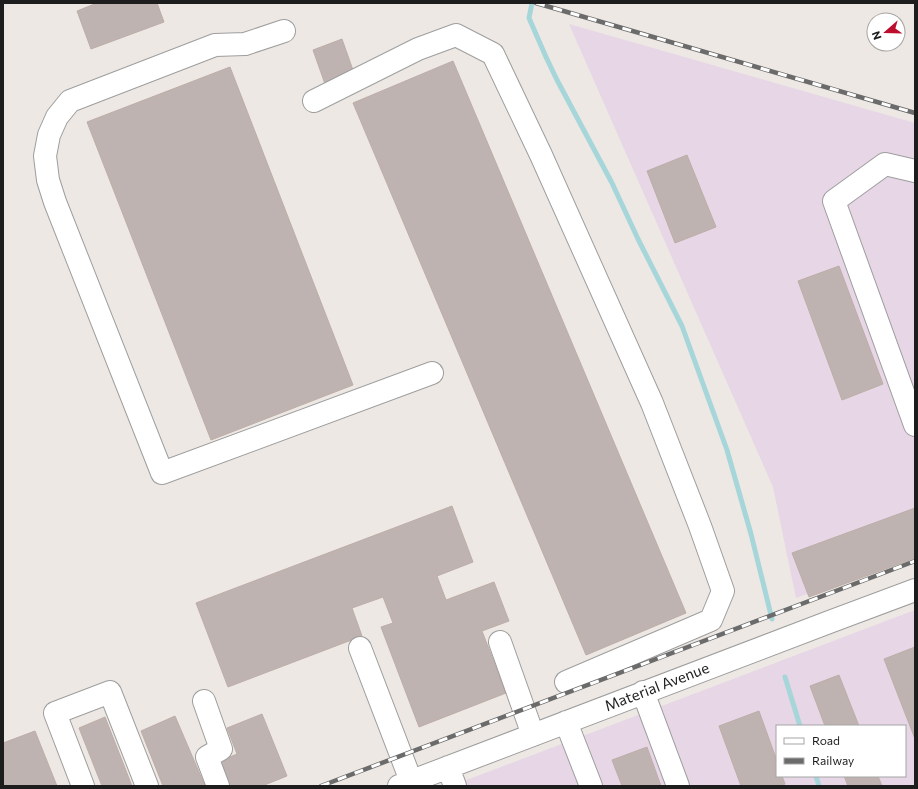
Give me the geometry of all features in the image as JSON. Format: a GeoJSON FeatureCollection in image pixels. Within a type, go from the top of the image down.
{"type":"FeatureCollection","features":[{"type":"Feature","properties":{"kind":"street"},"geometry":{"type":"LineString","coordinates":[[284,30],[245,44],[214,45],[70,101],[57,117],[49,135],[45,156],[48,180],[55,202],[162,474],[432,373]]}},
{"type":"Feature","properties":{"kind":"street"},"geometry":{"type":"LineString","coordinates":[[314,101],[418,49],[456,35],[493,54],[542,155],[652,403],[700,526],[723,591],[711,620],[566,682]]}},
{"type":"Feature","properties":{"kind":"street"},"geometry":{"type":"LineString","coordinates":[[915,171],[885,164],[834,201],[915,425]]}},
{"type":"Feature","properties":{"kind":"street","name":"Material Avenue"},"geometry":{"type":"LineString","coordinates":[[405,784],[451,777],[533,735],[915,590]]}},
{"type":"Feature","properties":{"kind":"street"},"geometry":{"type":"LineString","coordinates":[[500,642],[533,735]]}},
{"type":"Feature","properties":{"kind":"street"},"geometry":{"type":"LineString","coordinates":[[360,648],[405,784]]}},
{"type":"Feature","properties":{"kind":"street"},"geometry":{"type":"LineString","coordinates":[[83,786],[55,713],[110,692],[147,786]]}},
{"type":"Feature","properties":{"kind":"street"},"geometry":{"type":"LineString","coordinates":[[643,692],[678,786]]}},
{"type":"Feature","properties":{"kind":"street"},"geometry":{"type":"LineString","coordinates":[[204,701],[221,749],[207,757],[218,786]]}},
{"type":"Feature","properties":{"kind":"street"},"geometry":{"type":"LineString","coordinates":[[566,722],[591,786]]}},
{"type":"Feature","properties":{"kind":"shaded area"},"geometry":{"type":"Polygon","coordinates":[[[569,24],[915,123],[915,553],[796,598],[773,487],[569,24]]]}},
{"type":"Feature","properties":{"kind":"shaded area"},"geometry":{"type":"Polygon","coordinates":[[[915,610],[915,786],[451,786],[915,610]]]}},
{"type":"Feature","properties":{"kind":"building"},"geometry":{"type":"Polygon","coordinates":[[[97,3],[157,3],[164,22],[91,49],[77,11],[97,3]]]}},
{"type":"Feature","properties":{"kind":"building"},"geometry":{"type":"Polygon","coordinates":[[[342,39],[354,73],[325,84],[313,50],[342,39]]]}},
{"type":"Feature","properties":{"kind":"building"},"geometry":{"type":"Polygon","coordinates":[[[453,61],[686,613],[586,655],[353,103],[453,61]]]}},
{"type":"Feature","properties":{"kind":"building"},"geometry":{"type":"Polygon","coordinates":[[[230,67],[353,385],[211,440],[87,122],[230,67]]]}},
{"type":"Feature","properties":{"kind":"building"},"geometry":{"type":"Polygon","coordinates":[[[687,155],[716,227],[675,243],[647,171],[687,155]]]}},
{"type":"Feature","properties":{"kind":"building"},"geometry":{"type":"Polygon","coordinates":[[[839,266],[883,384],[842,400],[798,281],[839,266]]]}},
{"type":"Feature","properties":{"kind":"building"},"geometry":{"type":"Polygon","coordinates":[[[452,506],[473,562],[437,576],[446,600],[494,582],[509,621],[482,631],[506,693],[419,727],[381,627],[393,623],[383,597],[352,608],[362,636],[228,687],[196,603],[452,506]]]}},
{"type":"Feature","properties":{"kind":"building"},"geometry":{"type":"Polygon","coordinates":[[[915,508],[915,558],[809,597],[792,553],[915,508]]]}},
{"type":"Feature","properties":{"kind":"building"},"geometry":{"type":"Polygon","coordinates":[[[915,647],[915,739],[884,659],[915,647]]]}},
{"type":"Feature","properties":{"kind":"building"},"geometry":{"type":"Polygon","coordinates":[[[839,675],[859,725],[825,725],[810,686],[839,675]]]}},
{"type":"Feature","properties":{"kind":"building"},"geometry":{"type":"Polygon","coordinates":[[[759,711],[776,758],[776,777],[782,777],[785,784],[780,786],[741,786],[719,726],[759,711]]]}},
{"type":"Feature","properties":{"kind":"building"},"geometry":{"type":"Polygon","coordinates":[[[262,714],[287,776],[262,786],[227,786],[218,762],[237,754],[227,728],[262,714]]]}},
{"type":"Feature","properties":{"kind":"building"},"geometry":{"type":"Polygon","coordinates":[[[175,716],[205,786],[163,786],[141,731],[175,716]]]}},
{"type":"Feature","properties":{"kind":"building"},"geometry":{"type":"Polygon","coordinates":[[[105,717],[132,786],[102,786],[79,728],[105,717]]]}},
{"type":"Feature","properties":{"kind":"building"},"geometry":{"type":"Polygon","coordinates":[[[35,731],[57,786],[3,786],[3,743],[35,731]]]}},
{"type":"Feature","properties":{"kind":"building"},"geometry":{"type":"Polygon","coordinates":[[[647,747],[661,786],[622,786],[612,760],[647,747]]]}},
{"type":"Feature","properties":{"kind":"building"},"geometry":{"type":"Polygon","coordinates":[[[844,777],[878,777],[882,786],[848,786],[844,777]]]}},
{"type":"Feature","properties":{"kind":"waterway"},"geometry":{"type":"LineString","coordinates":[[532,3],[529,18],[546,57],[612,183],[638,239],[682,326],[727,450],[751,534],[772,619]]}},
{"type":"Feature","properties":{"kind":"waterway"},"geometry":{"type":"LineString","coordinates":[[785,677],[800,725]]}},
{"type":"Feature","properties":{"kind":"waterway"},"geometry":{"type":"LineString","coordinates":[[816,777],[819,786]]}},
{"type":"Feature","properties":{"kind":"railway"},"geometry":{"type":"LineString","coordinates":[[536,3],[915,113]]}},
{"type":"Feature","properties":{"kind":"railway"},"geometry":{"type":"LineString","coordinates":[[321,786],[915,561]]}}]}
